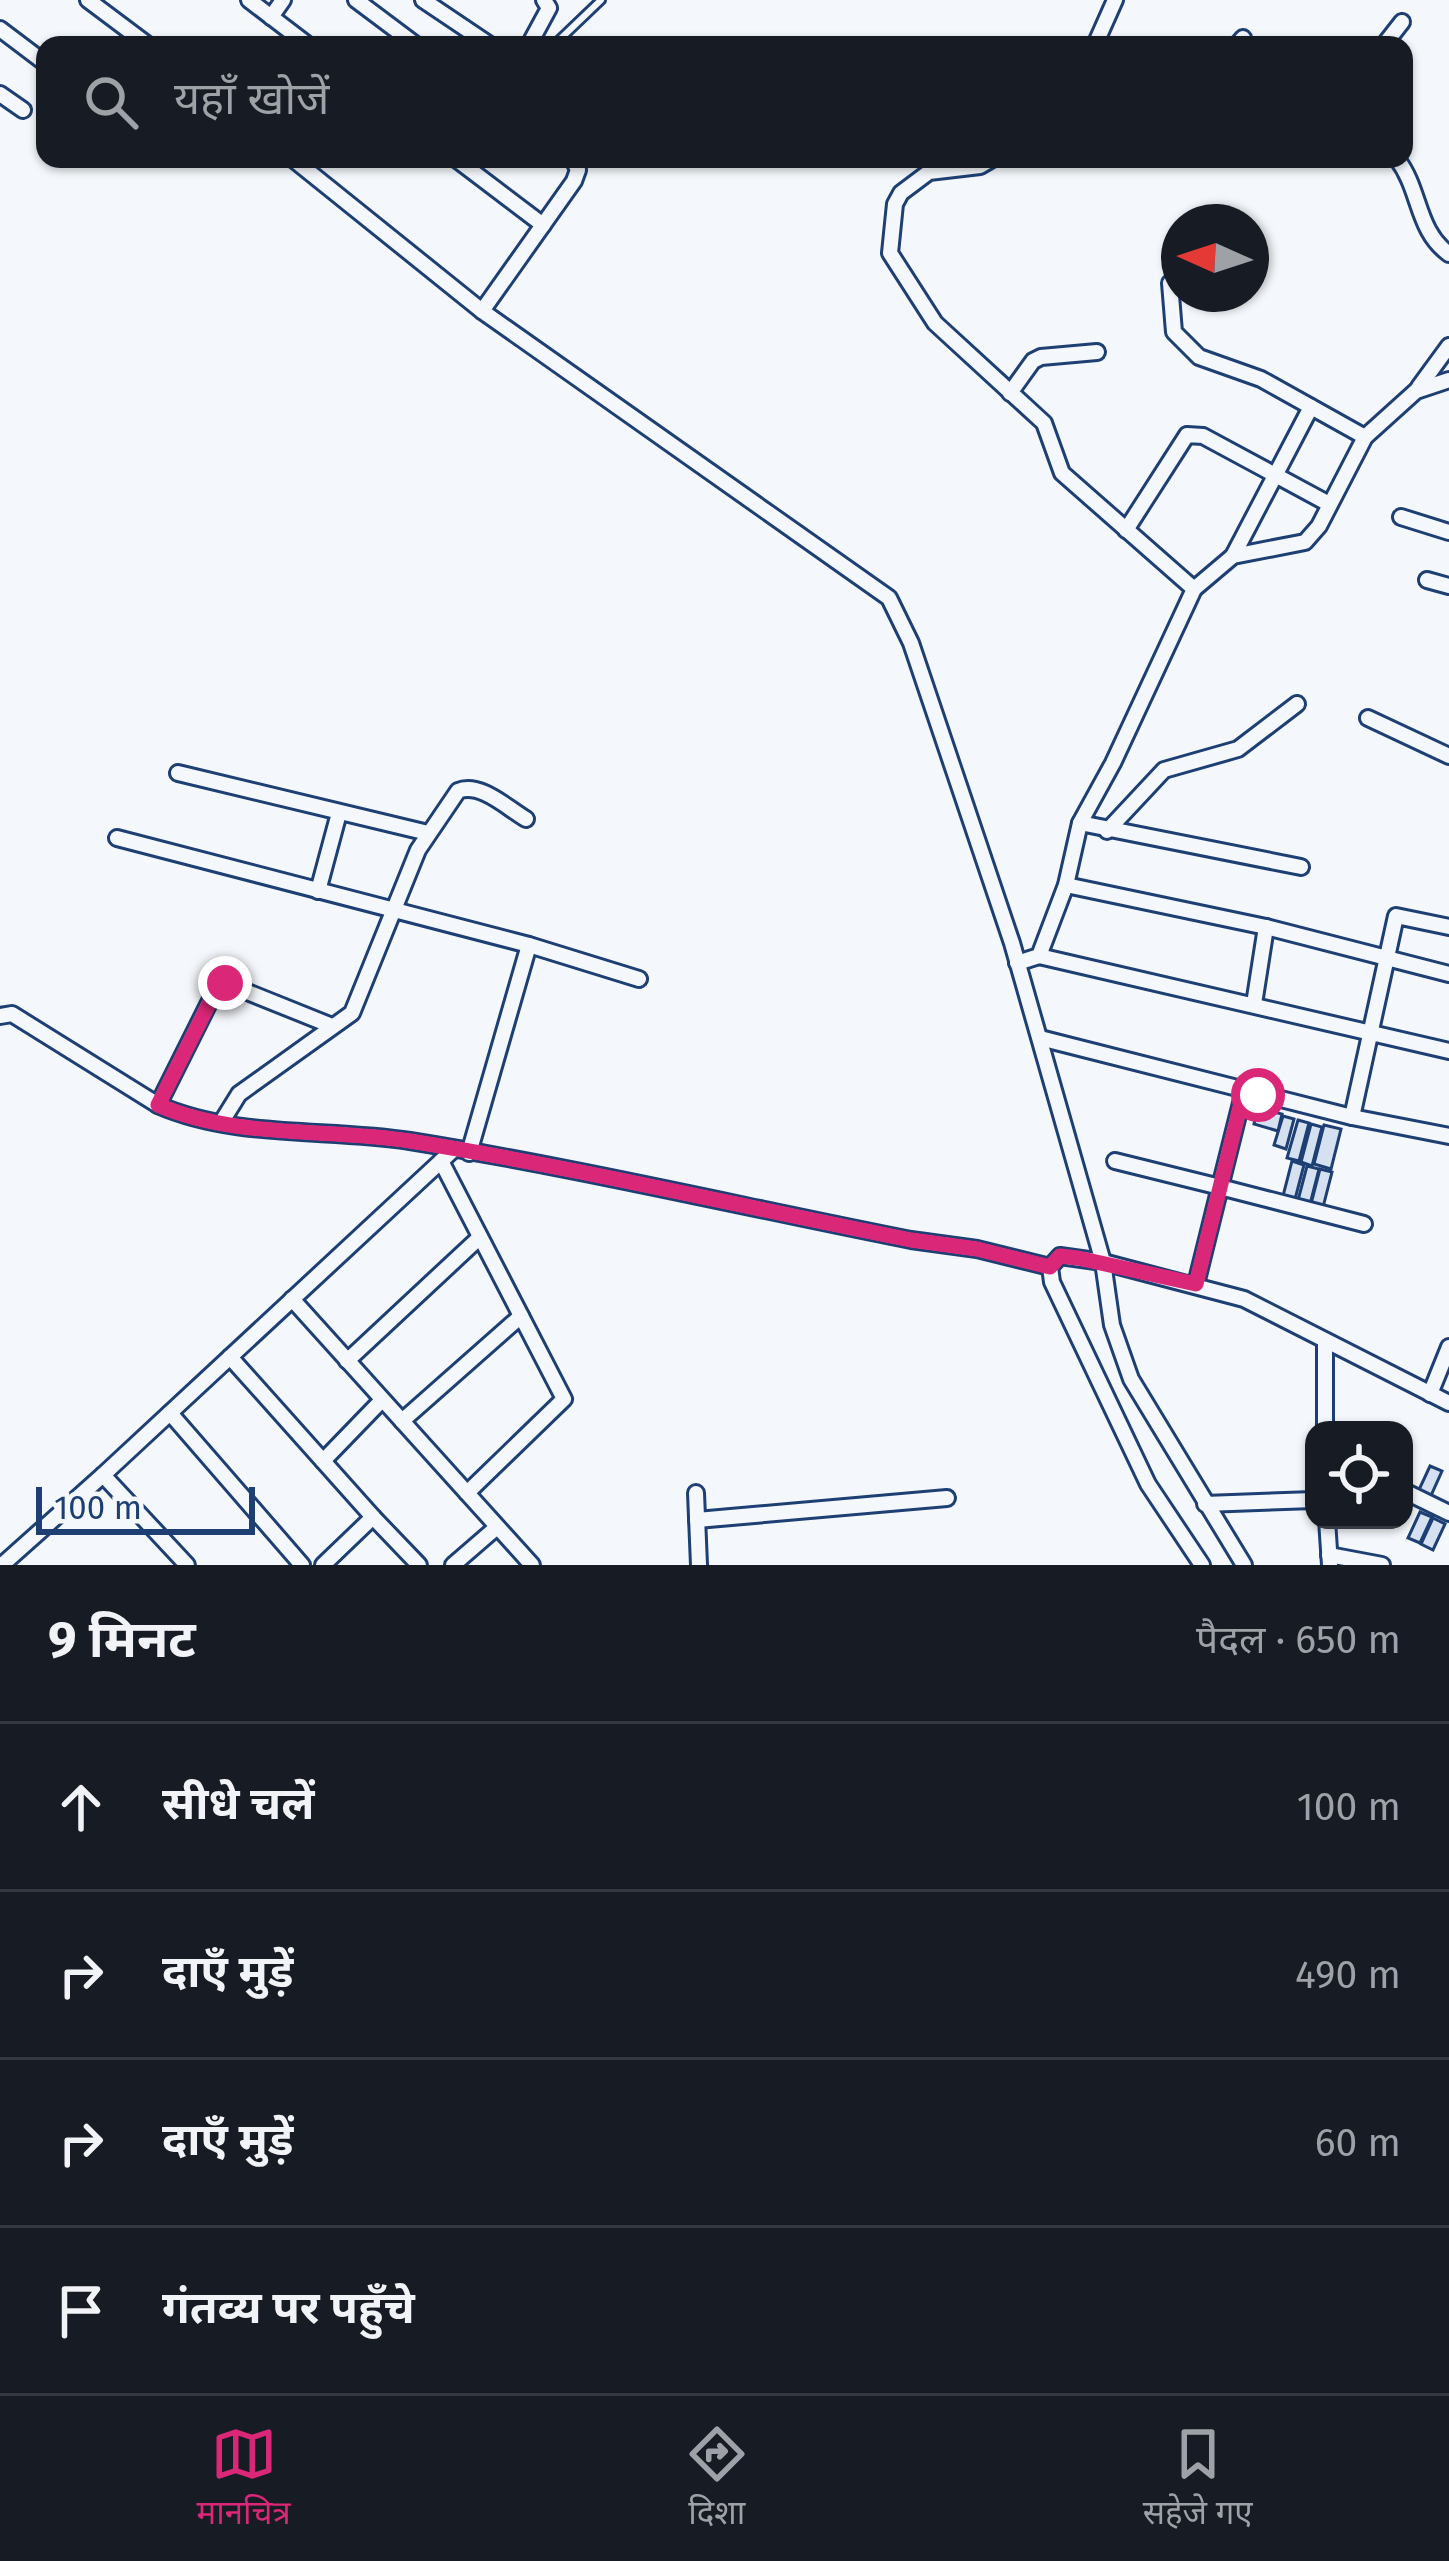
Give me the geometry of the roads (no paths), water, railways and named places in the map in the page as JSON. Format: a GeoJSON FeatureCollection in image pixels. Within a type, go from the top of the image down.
{"type":"FeatureCollection","features":[{"type":"Feature","properties":{"kind":"street"},"geometry":{"type":"LineString","coordinates":[[88,0],[136,36]]}},
{"type":"Feature","properties":{"kind":"street"},"geometry":{"type":"LineString","coordinates":[[249,0],[296,36]]}},
{"type":"Feature","properties":{"kind":"street"},"geometry":{"type":"LineString","coordinates":[[271,17],[283,0]]}},
{"type":"Feature","properties":{"kind":"street"},"geometry":{"type":"LineString","coordinates":[[357,0],[404,36]]}},
{"type":"Feature","properties":{"kind":"street"},"geometry":{"type":"LineString","coordinates":[[423,0],[477,36]]}},
{"type":"Feature","properties":{"kind":"street"},"geometry":{"type":"LineString","coordinates":[[536,36],[547,18],[549,8],[544,0]]}},
{"type":"Feature","properties":{"kind":"street"},"geometry":{"type":"LineString","coordinates":[[1099,36],[1115,0]]}},
{"type":"Feature","properties":{"kind":"street"},"geometry":{"type":"LineString","coordinates":[[1391,36],[1402,22]]}},
{"type":"Feature","properties":{"kind":"street"},"geometry":{"type":"LineString","coordinates":[[0,29],[36,56]]}},
{"type":"Feature","properties":{"kind":"street"},"geometry":{"type":"LineString","coordinates":[[463,36],[468,30]]}},
{"type":"Feature","properties":{"kind":"street"},"geometry":{"type":"LineString","coordinates":[[0,94],[23,110]]}},
{"type":"Feature","properties":{"kind":"street"},"geometry":{"type":"LineString","coordinates":[[304,168],[482,311],[889,598],[911,643],[1017,963],[1103,1262],[1112,1325],[1131,1379],[1244,1565]]}},
{"type":"Feature","properties":{"kind":"street"},"geometry":{"type":"LineString","coordinates":[[468,168],[543,226]]}},
{"type":"Feature","properties":{"kind":"street"},"geometry":{"type":"LineString","coordinates":[[482,311],[574,181],[577,168]]}},
{"type":"Feature","properties":{"kind":"street"},"geometry":{"type":"LineString","coordinates":[[963,168],[929,172],[901,193],[890,253],[935,323],[1049,431],[1062,473],[1194,589]]}},
{"type":"Feature","properties":{"kind":"street"},"geometry":{"type":"LineString","coordinates":[[1402,168],[1414,187],[1423,223],[1449,254]]}},
{"type":"Feature","properties":{"kind":"street"},"geometry":{"type":"LineString","coordinates":[[1172,312],[1179,341],[1199,357],[1251,374],[1365,437]]}},
{"type":"Feature","properties":{"kind":"street"},"geometry":{"type":"LineString","coordinates":[[1233,556],[1305,542],[1319,526],[1365,437],[1415,391],[1449,346]]}},
{"type":"Feature","properties":{"kind":"street"},"geometry":{"type":"LineString","coordinates":[[1010,393],[1041,357],[1096,352]]}},
{"type":"Feature","properties":{"kind":"street"},"geometry":{"type":"LineString","coordinates":[[1415,391],[1449,380]]}},
{"type":"Feature","properties":{"kind":"street"},"geometry":{"type":"LineString","coordinates":[[1040,956],[1066,885],[1080,823],[1113,764],[1194,589],[1233,556],[1311,407]]}},
{"type":"Feature","properties":{"kind":"street"},"geometry":{"type":"LineString","coordinates":[[1126,530],[1187,435],[1203,436],[1329,504]]}},
{"type":"Feature","properties":{"kind":"street"},"geometry":{"type":"LineString","coordinates":[[1401,517],[1449,532]]}},
{"type":"Feature","properties":{"kind":"street"},"geometry":{"type":"LineString","coordinates":[[1427,580],[1449,586]]}},
{"type":"Feature","properties":{"kind":"street"},"geometry":{"type":"LineString","coordinates":[[1107,831],[1164,770],[1238,749],[1297,704]]}},
{"type":"Feature","properties":{"kind":"street"},"geometry":{"type":"LineString","coordinates":[[1368,718],[1449,756]]}},
{"type":"Feature","properties":{"kind":"street"},"geometry":{"type":"LineString","coordinates":[[178,773],[428,832]]}},
{"type":"Feature","properties":{"kind":"street"},"geometry":{"type":"LineString","coordinates":[[221,1124],[239,1094],[352,1012],[428,832],[458,791],[467,787],[526,819]]}},
{"type":"Feature","properties":{"kind":"street"},"geometry":{"type":"LineString","coordinates":[[318,891],[339,813]]}},
{"type":"Feature","properties":{"kind":"street"},"geometry":{"type":"LineString","coordinates":[[1080,823],[1301,867]]}},
{"type":"Feature","properties":{"kind":"street"},"geometry":{"type":"LineString","coordinates":[[117,838],[529,945],[639,979]]}},
{"type":"Feature","properties":{"kind":"street"},"geometry":{"type":"LineString","coordinates":[[1066,885],[1266,927],[1449,974]]}},
{"type":"Feature","properties":{"kind":"street"},"geometry":{"type":"LineString","coordinates":[[1352,1118],[1396,916],[1449,928]]}},
{"type":"Feature","properties":{"kind":"street"},"geometry":{"type":"LineString","coordinates":[[1254,1004],[1266,927]]}},
{"type":"Feature","properties":{"kind":"street"},"geometry":{"type":"LineString","coordinates":[[2,1565],[454,1154],[529,945]]}},
{"type":"Feature","properties":{"kind":"street"},"geometry":{"type":"LineString","coordinates":[[1017,963],[1040,956],[1449,1051]]}},
{"type":"Feature","properties":{"kind":"street"},"geometry":{"type":"LineString","coordinates":[[158,1105],[215,992],[225,983],[332,1026]]}},
{"type":"Feature","properties":{"kind":"street"},"geometry":{"type":"LineString","coordinates":[[0,1016],[12,1014],[182,1116],[221,1124],[407,1141],[454,1154],[911,1240],[1055,1262],[1078,1258],[1196,1284],[1244,1299],[1449,1403]]}},
{"type":"Feature","properties":{"kind":"street"},"geometry":{"type":"LineString","coordinates":[[1040,1038],[1352,1118],[1449,1136]]}},
{"type":"Feature","properties":{"kind":"street"},"geometry":{"type":"LineString","coordinates":[[1196,1284],[1244,1091]]}},
{"type":"Feature","properties":{"kind":"street"},"geometry":{"type":"LineString","coordinates":[[454,1154],[480,1238],[564,1400],[467,1493]]}},
{"type":"Feature","properties":{"kind":"street"},"geometry":{"type":"LineString","coordinates":[[1115,1161],[1364,1224]]}},
{"type":"Feature","properties":{"kind":"street"},"geometry":{"type":"LineString","coordinates":[[347,1360],[480,1238]]}},
{"type":"Feature","properties":{"kind":"street"},"geometry":{"type":"LineString","coordinates":[[1055,1262],[1052,1282],[1148,1484],[1202,1565]]}},
{"type":"Feature","properties":{"kind":"street"},"geometry":{"type":"LineString","coordinates":[[292,1299],[532,1565]]}},
{"type":"Feature","properties":{"kind":"street"},"geometry":{"type":"LineString","coordinates":[[402,1421],[521,1316]]}},
{"type":"Feature","properties":{"kind":"street"},"geometry":{"type":"LineString","coordinates":[[1325,1341],[1325,1421]]}},
{"type":"Feature","properties":{"kind":"street"},"geometry":{"type":"LineString","coordinates":[[1430,1394],[1449,1347]]}},
{"type":"Feature","properties":{"kind":"street"},"geometry":{"type":"LineString","coordinates":[[230,1357],[418,1565]]}},
{"type":"Feature","properties":{"kind":"street"},"geometry":{"type":"LineString","coordinates":[[323,1461],[382,1400]]}},
{"type":"Feature","properties":{"kind":"street"},"geometry":{"type":"LineString","coordinates":[[170,1412],[302,1565]]}},
{"type":"Feature","properties":{"kind":"street"},"geometry":{"type":"LineString","coordinates":[[103,1474],[187,1565]]}},
{"type":"Feature","properties":{"kind":"street"},"geometry":{"type":"LineString","coordinates":[[696,1493],[699,1565]]}},
{"type":"Feature","properties":{"kind":"street"},"geometry":{"type":"LineString","coordinates":[[1413,1495],[1449,1513]]}},
{"type":"Feature","properties":{"kind":"street"},"geometry":{"type":"LineString","coordinates":[[698,1520],[947,1498]]}},
{"type":"Feature","properties":{"kind":"street"},"geometry":{"type":"LineString","coordinates":[[1204,1504],[1305,1500]]}},
{"type":"Feature","properties":{"kind":"street"},"geometry":{"type":"LineString","coordinates":[[323,1565],[373,1517]]}},
{"type":"Feature","properties":{"kind":"street"},"geometry":{"type":"LineString","coordinates":[[453,1565],[497,1526]]}},
{"type":"Feature","properties":{"kind":"street"},"geometry":{"type":"LineString","coordinates":[[1328,1529],[1330,1560],[1382,1565]]}},
{"type":"Feature","properties":{"kind":"lane"},"geometry":{"type":"LineString","coordinates":[[564,36],[602,0]]}}]}
